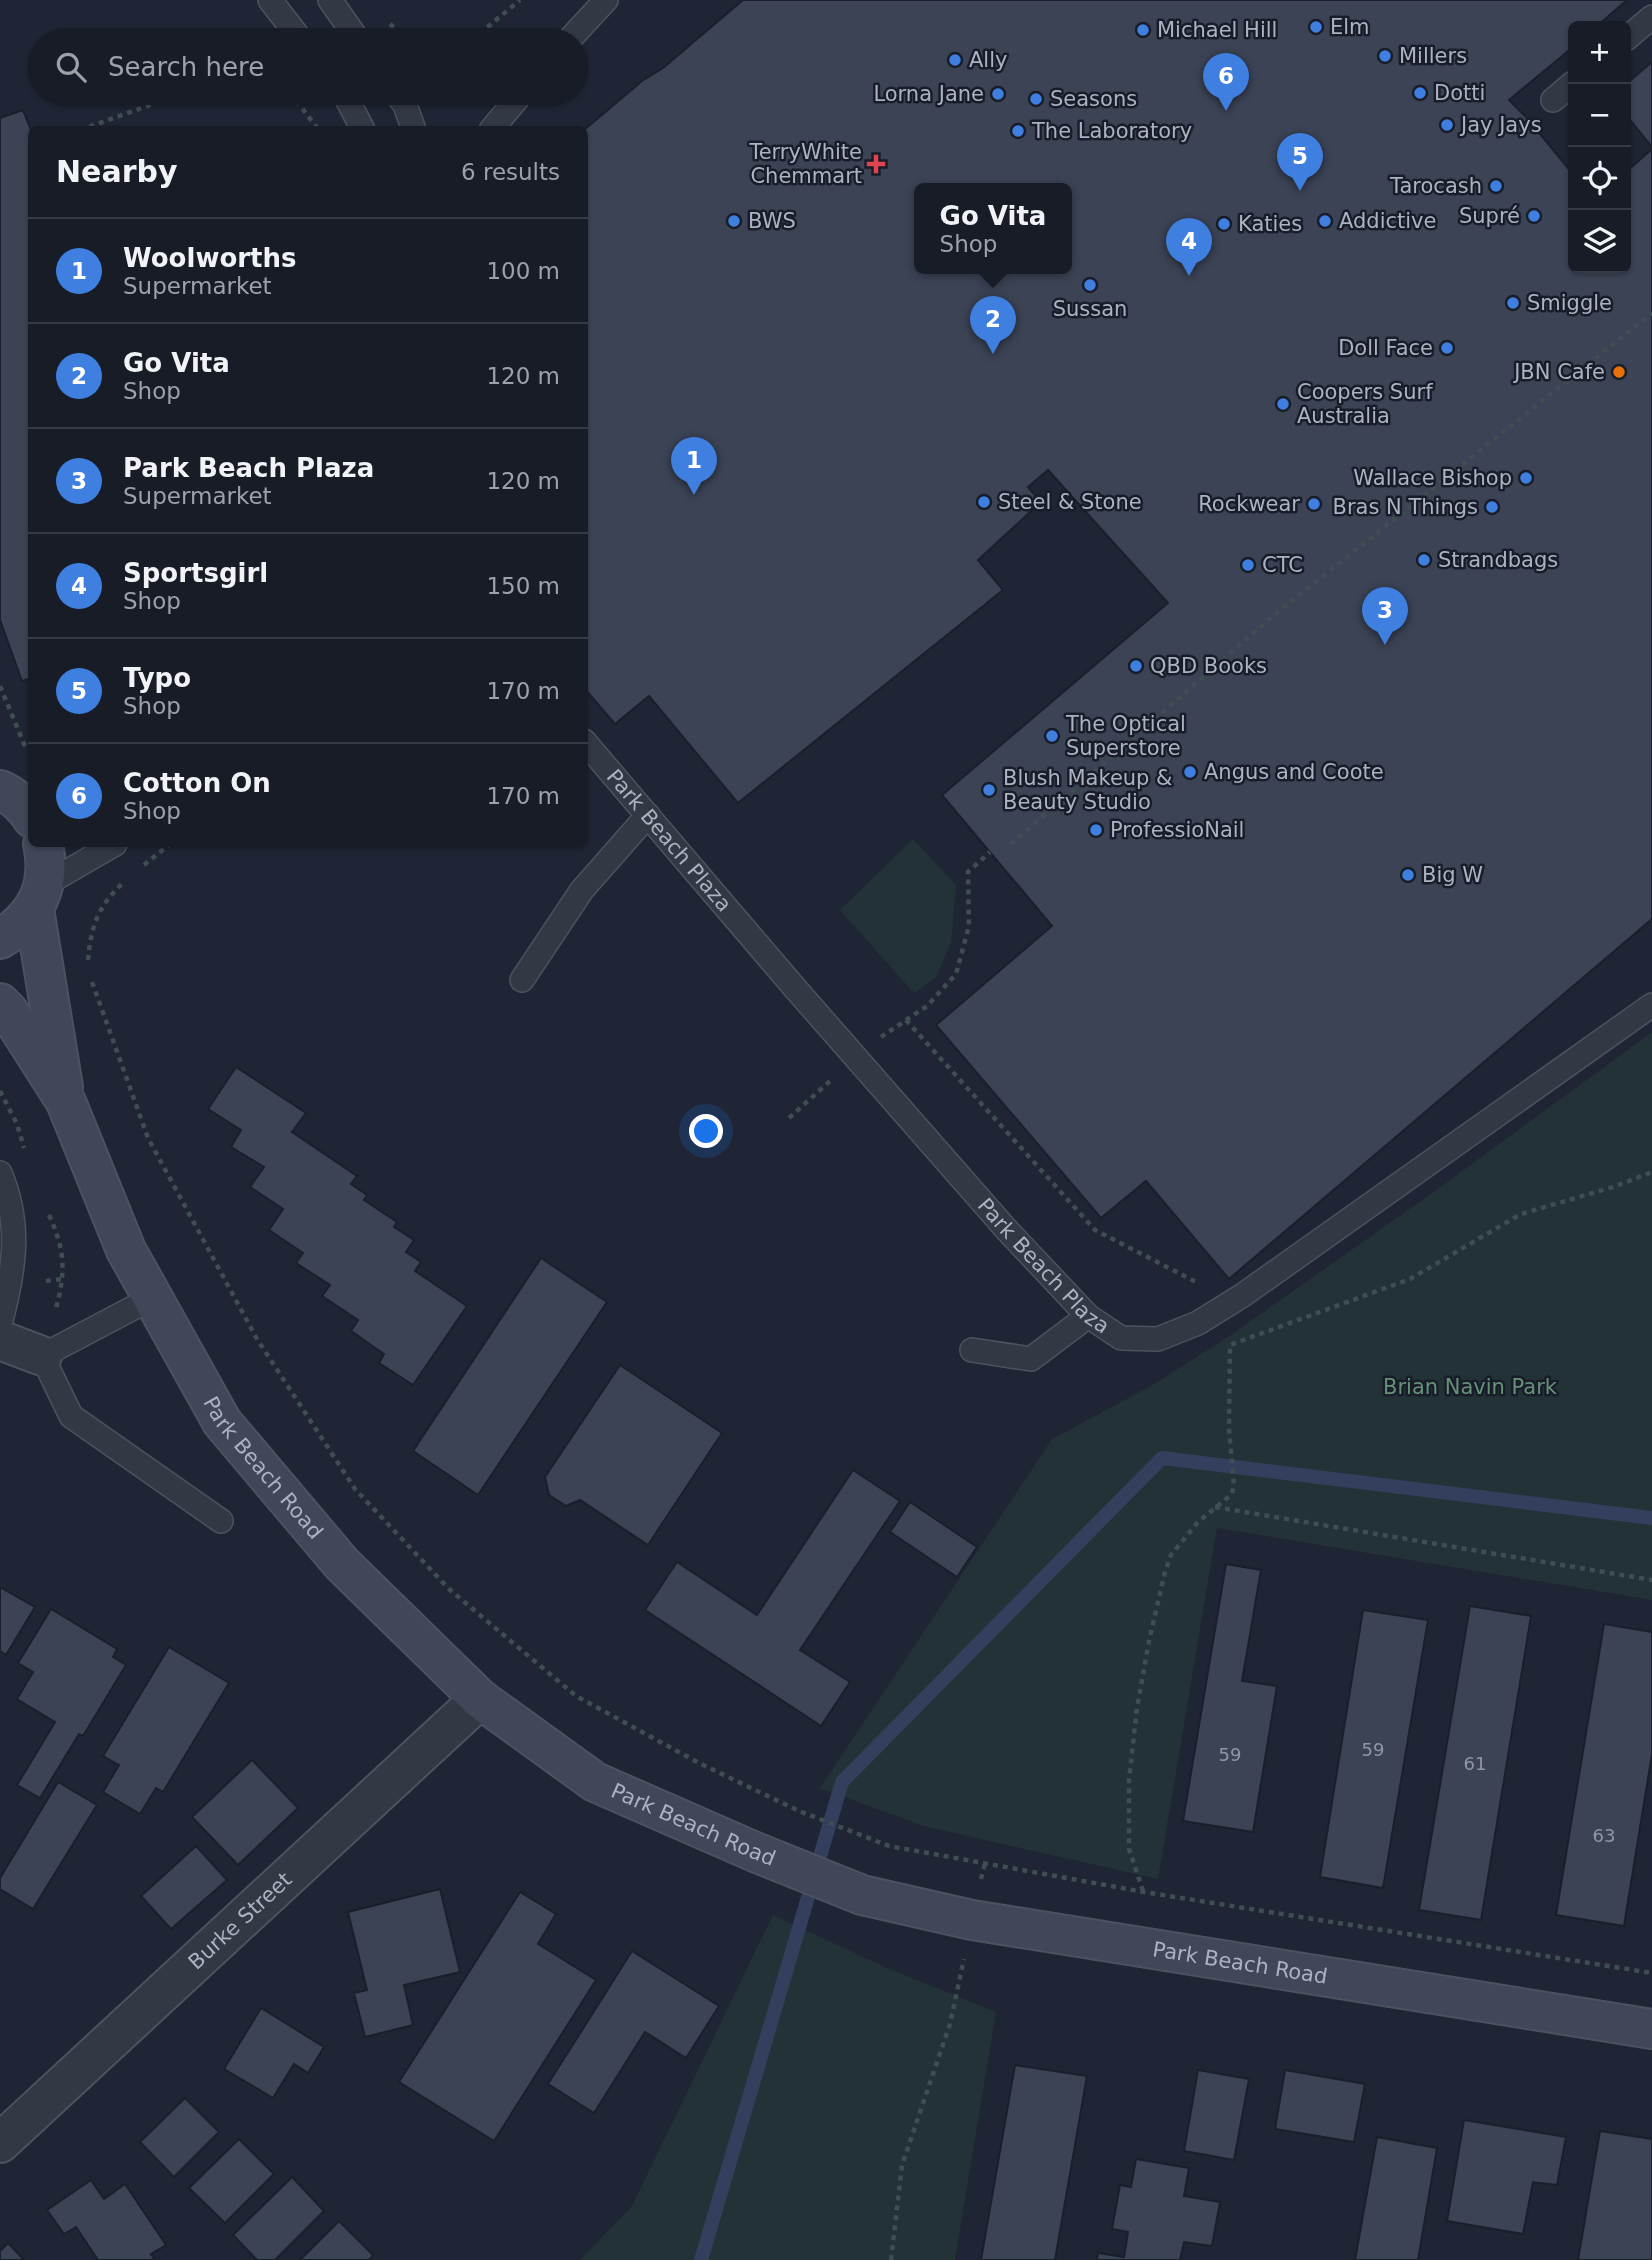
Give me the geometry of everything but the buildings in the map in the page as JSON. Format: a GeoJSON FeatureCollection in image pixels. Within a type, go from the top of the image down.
{"type":"FeatureCollection","features":[{"type":"Feature","properties":{"kind":"street","name":"Park Beach Road"},"geometry":{"type":"LineString","coordinates":[[44,847],[46,859],[39,897],[65,1102]]}},
{"type":"Feature","properties":{"kind":"street"},"geometry":{"type":"LineString","coordinates":[[0,939],[17,928],[39,897]]}},
{"type":"Feature","properties":{"kind":"street","name":"Park Beach Road"},"geometry":{"type":"LineString","coordinates":[[0,1003],[65,1102],[126,1250],[222,1422],[342,1564],[480,1699],[595,1782],[755,1852],[862,1895],[972,1920],[1652,2029]]}},
{"type":"Feature","properties":{"kind":"street"},"geometry":{"type":"LineString","coordinates":[[0,1340],[42,1356]]}},
{"type":"Feature","properties":{"kind":"street","name":"Burke Street"},"geometry":{"type":"LineString","coordinates":[[0,2143],[480,1699]]}},
{"type":"Feature","properties":{"kind":"lane"},"geometry":{"type":"LineString","coordinates":[[270,0],[292,28]]}},
{"type":"Feature","properties":{"kind":"lane"},"geometry":{"type":"LineString","coordinates":[[330,0],[350,28]]}},
{"type":"Feature","properties":{"kind":"lane"},"geometry":{"type":"LineString","coordinates":[[580,28],[606,0]]}},
{"type":"Feature","properties":{"kind":"lane"},"geometry":{"type":"LineString","coordinates":[[1631,35],[1652,17]]}},
{"type":"Feature","properties":{"kind":"lane"},"geometry":{"type":"LineString","coordinates":[[1553,100],[1572,84]]}},
{"type":"Feature","properties":{"kind":"lane"},"geometry":{"type":"LineString","coordinates":[[350,105],[361,126]]}},
{"type":"Feature","properties":{"kind":"lane"},"geometry":{"type":"LineString","coordinates":[[405,105],[413,126]]}},
{"type":"Feature","properties":{"kind":"lane"},"geometry":{"type":"LineString","coordinates":[[494,126],[512,105]]}},
{"type":"Feature","properties":{"kind":"lane","name":"Park Beach Plaza"},"geometry":{"type":"LineString","coordinates":[[588,746],[1006,1229],[1088,1317],[1121,1338],[1158,1339],[1198,1323],[1243,1295],[1652,1005]]}},
{"type":"Feature","properties":{"kind":"lane"},"geometry":{"type":"LineString","coordinates":[[522,979],[582,890],[648,815]]}},
{"type":"Feature","properties":{"kind":"lane"},"geometry":{"type":"LineString","coordinates":[[39,897],[111,847]]}},
{"type":"Feature","properties":{"kind":"lane"},"geometry":{"type":"LineString","coordinates":[[0,1173],[7,1189],[15,1230],[6,1273],[0,1324]]}},
{"type":"Feature","properties":{"kind":"lane"},"geometry":{"type":"LineString","coordinates":[[152,1298],[42,1356],[71,1416],[221,1521]]}},
{"type":"Feature","properties":{"kind":"lane"},"geometry":{"type":"LineString","coordinates":[[972,1350],[1031,1359],[1088,1317]]}},
{"type":"Feature","properties":{"kind":"path"},"geometry":{"type":"LineString","coordinates":[[486,28],[520,0]]}},
{"type":"Feature","properties":{"kind":"path"},"geometry":{"type":"LineString","coordinates":[[91,126],[150,105]]}},
{"type":"Feature","properties":{"kind":"path"},"geometry":{"type":"LineString","coordinates":[[299,105],[316,126]]}},
{"type":"Feature","properties":{"kind":"path"},"geometry":{"type":"LineString","coordinates":[[1011,844],[1273,616],[1652,313]]}},
{"type":"Feature","properties":{"kind":"path"},"geometry":{"type":"LineString","coordinates":[[0,686],[3,702],[28,748]]}},
{"type":"Feature","properties":{"kind":"path"},"geometry":{"type":"LineString","coordinates":[[138,870],[166,847]]}},
{"type":"Feature","properties":{"kind":"path"},"geometry":{"type":"LineString","coordinates":[[789,1118],[856,1058],[927,1006],[956,974],[969,926],[968,872],[990,852]]}},
{"type":"Feature","properties":{"kind":"path"},"geometry":{"type":"LineString","coordinates":[[87,966],[91,933],[98,914],[108,896],[127,879]]}},
{"type":"Feature","properties":{"kind":"path"},"geometry":{"type":"LineString","coordinates":[[89,974],[148,1138],[257,1339],[355,1489],[449,1589],[576,1696],[699,1763],[799,1811],[889,1846],[1144,1892],[1652,1973]]}},
{"type":"Feature","properties":{"kind":"path"},"geometry":{"type":"LineString","coordinates":[[906,1020],[1095,1230],[1208,1288]]}},
{"type":"Feature","properties":{"kind":"path"},"geometry":{"type":"LineString","coordinates":[[1144,1892],[1129,1849],[1129,1792],[1137,1708],[1149,1641],[1171,1555],[1198,1522],[1231,1494],[1234,1487],[1229,1429],[1230,1345],[1410,1279],[1521,1214],[1613,1187],[1652,1172]]}},
{"type":"Feature","properties":{"kind":"path"},"geometry":{"type":"LineString","coordinates":[[1215,1507],[1652,1580]]}},
{"type":"Feature","properties":{"kind":"path"},"geometry":{"type":"LineString","coordinates":[[980,1882],[985,1863]]}},
{"type":"Feature","properties":{"kind":"path"},"geometry":{"type":"LineString","coordinates":[[891,2260],[902,2165],[950,2024],[965,1955]]}},
{"type":"Feature","properties":{"kind":"green space"},"geometry":{"type":"Polygon","coordinates":[[[913,839],[956,885],[951,943],[936,977],[914,993],[840,910],[913,839]]]}},
{"type":"Feature","properties":{"kind":"green space","name":"Brian Navin Park"},"geometry":{"type":"Polygon","coordinates":[[[1652,1032],[1652,1600],[1217,1528],[1158,1879],[923,1826],[820,1788],[1052,1439],[1149,1387],[1225,1339],[1435,1191],[1652,1032]]]}},
{"type":"Feature","properties":{"kind":"green space"},"geometry":{"type":"Polygon","coordinates":[[[773,1915],[885,1967],[996,2012],[955,2260],[580,2260],[632,2206],[773,1915]]]}},
{"type":"Feature","properties":{"kind":"waterway"},"geometry":{"type":"LineString","coordinates":[[701,2260],[842,1782],[1162,1458],[1652,1518]]}},
{"type":"Feature","properties":{"kind":"place","name":"Elm"},"geometry":{"type":"Point","coordinates":[1316,27]}},
{"type":"Feature","properties":{"kind":"place","name":"Michael Hill"},"geometry":{"type":"Point","coordinates":[1143,30]}},
{"type":"Feature","properties":{"kind":"place","name":"Millers"},"geometry":{"type":"Point","coordinates":[1385,56]}},
{"type":"Feature","properties":{"kind":"place","name":"Ally"},"geometry":{"type":"Point","coordinates":[955,60]}},
{"type":"Feature","properties":{"kind":"place","name":"Dotti"},"geometry":{"type":"Point","coordinates":[1420,93]}},
{"type":"Feature","properties":{"kind":"place","name":"Lorna Jane"},"geometry":{"type":"Point","coordinates":[998,94]}},
{"type":"Feature","properties":{"kind":"place","name":"Seasons"},"geometry":{"type":"Point","coordinates":[1036,99]}},
{"type":"Feature","properties":{"kind":"place","name":"Cotton On"},"geometry":{"type":"Point","coordinates":[1226,111]}},
{"type":"Feature","properties":{"kind":"place","name":"Jay Jays"},"geometry":{"type":"Point","coordinates":[1447,125]}},
{"type":"Feature","properties":{"kind":"place","name":"The Laboratory"},"geometry":{"type":"Point","coordinates":[1018,131]}},
{"type":"Feature","properties":{"kind":"place","name":"TerryWhite Chemmart"},"geometry":{"type":"Point","coordinates":[876,164]}},
{"type":"Feature","properties":{"kind":"place","name":"Tarocash"},"geometry":{"type":"Point","coordinates":[1496,186]}},
{"type":"Feature","properties":{"kind":"place","name":"Typo"},"geometry":{"type":"Point","coordinates":[1300,191]}},
{"type":"Feature","properties":{"kind":"place","name":"Supré"},"geometry":{"type":"Point","coordinates":[1534,216]}},
{"type":"Feature","properties":{"kind":"place","name":"BWS"},"geometry":{"type":"Point","coordinates":[734,221]}},
{"type":"Feature","properties":{"kind":"place","name":"Addictive"},"geometry":{"type":"Point","coordinates":[1325,221]}},
{"type":"Feature","properties":{"kind":"place","name":"Katies"},"geometry":{"type":"Point","coordinates":[1224,224]}},
{"type":"Feature","properties":{"kind":"place","name":"Sportsgirl"},"geometry":{"type":"Point","coordinates":[1189,276]}},
{"type":"Feature","properties":{"kind":"place","name":"Sussan"},"geometry":{"type":"Point","coordinates":[1090,285]}},
{"type":"Feature","properties":{"kind":"place","name":"Smiggle"},"geometry":{"type":"Point","coordinates":[1513,303]}},
{"type":"Feature","properties":{"kind":"place","name":"Doll Face"},"geometry":{"type":"Point","coordinates":[1447,348]}},
{"type":"Feature","properties":{"kind":"place","name":"Go Vita"},"geometry":{"type":"Point","coordinates":[993,354]}},
{"type":"Feature","properties":{"kind":"place","name":"JBN Cafe"},"geometry":{"type":"Point","coordinates":[1619,372]}},
{"type":"Feature","properties":{"kind":"place","name":"Coopers Surf Australia"},"geometry":{"type":"Point","coordinates":[1283,404]}},
{"type":"Feature","properties":{"kind":"place","name":"Wallace Bishop"},"geometry":{"type":"Point","coordinates":[1526,478]}},
{"type":"Feature","properties":{"kind":"place","name":"Woolworths"},"geometry":{"type":"Point","coordinates":[694,495]}},
{"type":"Feature","properties":{"kind":"place","name":"Steel & Stone"},"geometry":{"type":"Point","coordinates":[984,502]}},
{"type":"Feature","properties":{"kind":"place","name":"Rockwear"},"geometry":{"type":"Point","coordinates":[1314,504]}},
{"type":"Feature","properties":{"kind":"place","name":"Bras N Things"},"geometry":{"type":"Point","coordinates":[1492,507]}},
{"type":"Feature","properties":{"kind":"place","name":"Strandbags"},"geometry":{"type":"Point","coordinates":[1424,560]}},
{"type":"Feature","properties":{"kind":"place","name":"CTC"},"geometry":{"type":"Point","coordinates":[1248,565]}},
{"type":"Feature","properties":{"kind":"place","name":"Park Beach Plaza"},"geometry":{"type":"Point","coordinates":[1385,645]}},
{"type":"Feature","properties":{"kind":"place","name":"QBD Books"},"geometry":{"type":"Point","coordinates":[1136,666]}},
{"type":"Feature","properties":{"kind":"place","name":"The Optical Superstore"},"geometry":{"type":"Point","coordinates":[1052,736]}},
{"type":"Feature","properties":{"kind":"place","name":"Angus and Coote"},"geometry":{"type":"Point","coordinates":[1190,772]}},
{"type":"Feature","properties":{"kind":"place","name":"Blush Makeup & Beauty Studio"},"geometry":{"type":"Point","coordinates":[989,790]}},
{"type":"Feature","properties":{"kind":"place","name":"ProfessioNail"},"geometry":{"type":"Point","coordinates":[1096,830]}},
{"type":"Feature","properties":{"kind":"place","name":"Big W"},"geometry":{"type":"Point","coordinates":[1408,875]}}]}
